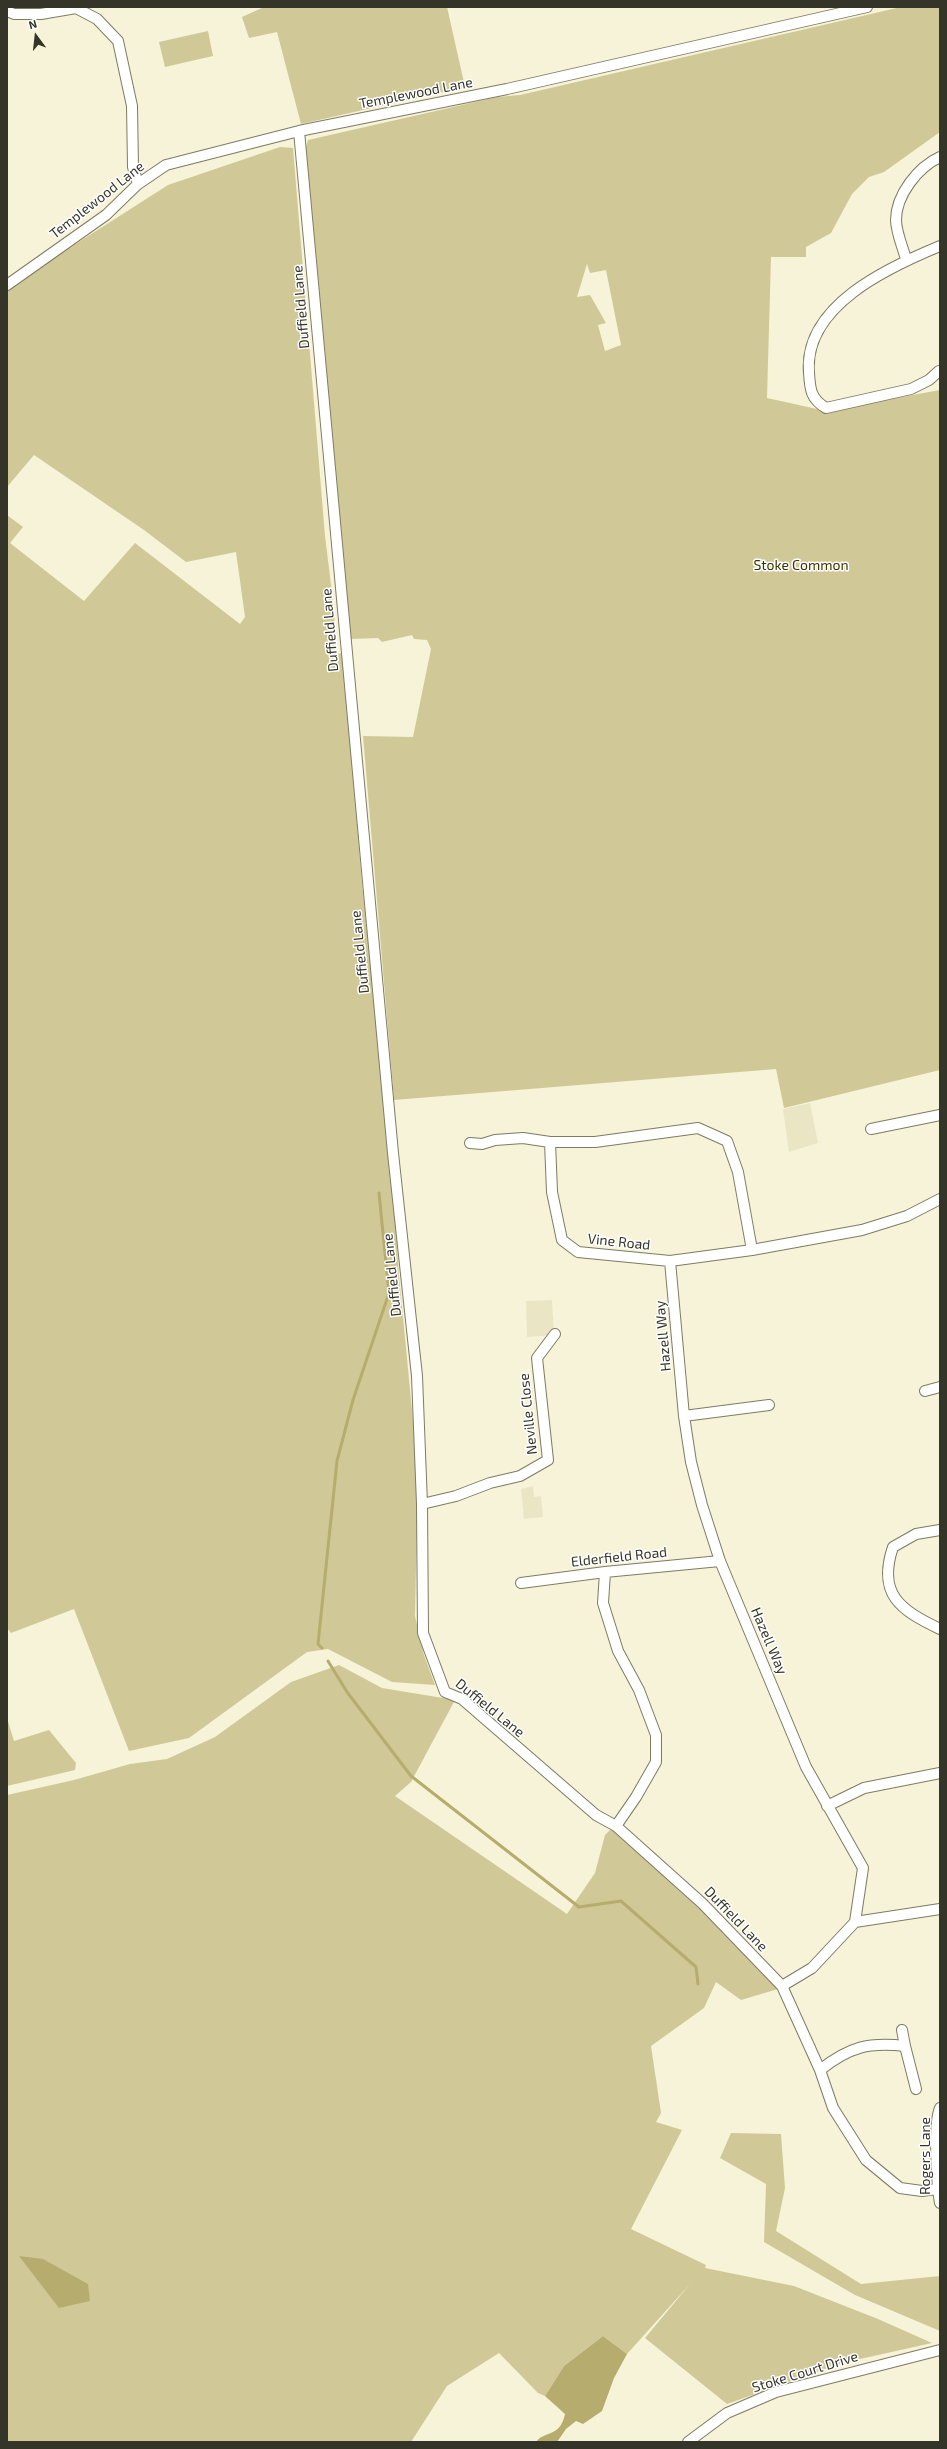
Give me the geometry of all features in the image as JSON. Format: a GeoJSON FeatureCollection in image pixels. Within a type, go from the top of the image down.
{"type":"FeatureCollection","features":[{"type":"Feature","properties":{"kind":"street","name":"Templewood Lane"},"geometry":{"type":"LineString","coordinates":[[7,285],[106,215],[138,184],[166,165],[299,131],[508,89],[867,7]]}},
{"type":"Feature","properties":{"kind":"street"},"geometry":{"type":"LineString","coordinates":[[7,11],[14,14],[41,14],[76,8],[97,19],[118,41],[132,106],[133,167],[138,184]]}},
{"type":"Feature","properties":{"kind":"street","name":"Duffield Lane"},"geometry":{"type":"LineString","coordinates":[[299,131],[393,1153],[417,1376],[422,1504],[423,1632],[445,1692],[462,1699],[596,1815],[616,1826],[703,1904],[782,1986],[820,2070],[833,2108],[866,2160],[900,2188],[922,2191],[937,2189]]}},
{"type":"Feature","properties":{"kind":"street"},"geometry":{"type":"LineString","coordinates":[[906,259],[896,220],[905,188],[931,161],[940,157]]}},
{"type":"Feature","properties":{"kind":"street"},"geometry":{"type":"LineString","coordinates":[[939,372],[929,380],[910,389],[836,407],[826,408],[817,403],[811,394],[808,367],[816,334],[829,314],[870,280],[906,259],[940,246]]}},
{"type":"Feature","properties":{"kind":"street"},"geometry":{"type":"LineString","coordinates":[[871,1129],[940,1115]]}},
{"type":"Feature","properties":{"kind":"street"},"geometry":{"type":"LineString","coordinates":[[470,1143],[482,1144],[495,1140],[523,1138],[550,1142],[595,1142],[698,1128],[727,1142],[738,1172],[752,1250]]}},
{"type":"Feature","properties":{"kind":"street","name":"Vine Road"},"geometry":{"type":"LineString","coordinates":[[550,1142],[552,1192],[562,1240],[578,1252],[670,1261],[752,1250],[862,1230],[907,1216],[940,1199]]}},
{"type":"Feature","properties":{"kind":"street","name":"Hazell Way"},"geometry":{"type":"LineString","coordinates":[[670,1261],[684,1416],[702,1506],[720,1561],[806,1767],[863,1868],[855,1922]]}},
{"type":"Feature","properties":{"kind":"street","name":"Neville Close"},"geometry":{"type":"LineString","coordinates":[[422,1504],[456,1496],[490,1483],[520,1476],[548,1460],[536,1358],[555,1334]]}},
{"type":"Feature","properties":{"kind":"street"},"geometry":{"type":"LineString","coordinates":[[925,1391],[940,1388]]}},
{"type":"Feature","properties":{"kind":"street"},"geometry":{"type":"LineString","coordinates":[[684,1416],[769,1406]]}},
{"type":"Feature","properties":{"kind":"street"},"geometry":{"type":"LineString","coordinates":[[940,1530],[916,1534],[894,1546],[887,1566],[890,1591],[910,1614],[940,1629]]}},
{"type":"Feature","properties":{"kind":"street","name":"Elderfield Road"},"geometry":{"type":"LineString","coordinates":[[522,1583],[605,1572],[720,1561]]}},
{"type":"Feature","properties":{"kind":"street"},"geometry":{"type":"LineString","coordinates":[[605,1572],[603,1603],[618,1651],[639,1690],[656,1735],[656,1762],[636,1797],[616,1826]]}},
{"type":"Feature","properties":{"kind":"street"},"geometry":{"type":"LineString","coordinates":[[827,1806],[864,1788],[940,1773]]}},
{"type":"Feature","properties":{"kind":"street"},"geometry":{"type":"LineString","coordinates":[[782,1986],[812,1968],[855,1922],[940,1909]]}},
{"type":"Feature","properties":{"kind":"street"},"geometry":{"type":"LineString","coordinates":[[902,2030],[916,2088]]}},
{"type":"Feature","properties":{"kind":"street"},"geometry":{"type":"LineString","coordinates":[[820,2070],[836,2058],[856,2048],[906,2046]]}},
{"type":"Feature","properties":{"kind":"street","name":"Rogers Lane"},"geometry":{"type":"LineString","coordinates":[[940,2108],[937,2148],[937,2189],[940,2203]]}},
{"type":"Feature","properties":{"kind":"street","name":"Stoke Court Drive"},"geometry":{"type":"LineString","coordinates":[[688,2442],[727,2413],[776,2392],[940,2350]]}},
{"type":"Feature","properties":{"kind":"shaded area"},"geometry":{"type":"Polygon","coordinates":[[[810,1103],[818,1143],[789,1152],[783,1109],[810,1103]]]}},
{"type":"Feature","properties":{"kind":"shaded area"},"geometry":{"type":"Polygon","coordinates":[[[552,1300],[554,1335],[527,1337],[526,1301],[552,1300]]]}},
{"type":"Feature","properties":{"kind":"shaded area"},"geometry":{"type":"Polygon","coordinates":[[[533,1486],[534,1497],[541,1496],[543,1517],[524,1519],[521,1489],[533,1486]]]}},
{"type":"Feature","properties":{"kind":"shaded area"},"geometry":{"type":"Polygon","coordinates":[[[19,2256],[43,2259],[88,2284],[90,2301],[59,2308],[19,2256]]]}},
{"type":"Feature","properties":{"kind":"shaded area"},"geometry":{"type":"Polygon","coordinates":[[[603,2336],[627,2354],[614,2378],[602,2411],[583,2424],[576,2421],[566,2429],[557,2442],[536,2442],[540,2438],[560,2427],[565,2414],[545,2396],[564,2366],[603,2336]]]}},
{"type":"Feature","properties":{"kind":"green space"},"geometry":{"type":"Polygon","coordinates":[[[264,7],[447,7],[465,87],[301,124],[277,32],[249,38],[242,17],[264,7]]]}},
{"type":"Feature","properties":{"kind":"green space","name":"Stoke Common"},"geometry":{"type":"Polygon","coordinates":[[[901,7],[940,7],[940,132],[884,172],[869,177],[852,194],[831,233],[806,247],[806,257],[771,257],[767,398],[826,411],[940,390],[940,1070],[784,1108],[776,1069],[394,1100],[363,736],[413,737],[431,649],[427,640],[414,639],[412,635],[382,642],[378,638],[351,639],[306,147],[308,140],[497,97],[520,95],[901,7]],[[587,264],[577,297],[590,295],[606,323],[598,325],[605,351],[621,345],[606,270],[590,273],[587,264]]]}},
{"type":"Feature","properties":{"kind":"green space"},"geometry":{"type":"Polygon","coordinates":[[[208,31],[213,56],[165,67],[159,42],[208,31]]]}},
{"type":"Feature","properties":{"kind":"green space"},"geometry":{"type":"Polygon","coordinates":[[[280,147],[293,148],[325,536],[334,609],[336,654],[343,653],[362,884],[388,1115],[399,1276],[418,1472],[415,1616],[424,1655],[435,1685],[392,1682],[328,1649],[307,1652],[189,1738],[129,1751],[74,1609],[11,1633],[7,1628],[7,515],[23,527],[10,543],[84,601],[135,543],[240,624],[245,617],[236,552],[186,562],[144,530],[34,455],[7,487],[7,288],[168,185],[280,147]]]}},
{"type":"Feature","properties":{"kind":"green space"},"geometry":{"type":"Polygon","coordinates":[[[339,1665],[382,1688],[455,1700],[411,1782],[395,1796],[567,1914],[595,1873],[605,1835],[612,1828],[701,1905],[778,1989],[741,2000],[716,1982],[704,2008],[651,2046],[661,2113],[656,2122],[682,2130],[631,2229],[706,2265],[705,2268],[794,2286],[878,2319],[932,2343],[842,2363],[727,2404],[645,2338],[690,2284],[627,2354],[603,2336],[564,2366],[545,2396],[538,2393],[499,2353],[447,2386],[411,2442],[7,2442],[7,1795],[74,1780],[130,1764],[167,1759],[215,1737],[291,1682],[339,1665]]]}},
{"type":"Feature","properties":{"kind":"green space"},"geometry":{"type":"Polygon","coordinates":[[[7,1718],[14,1741],[49,1730],[76,1763],[75,1770],[7,1786],[7,1718]]]}},
{"type":"Feature","properties":{"kind":"green space"},"geometry":{"type":"Polygon","coordinates":[[[731,2133],[781,2134],[785,2188],[776,2231],[861,2284],[940,2276],[940,2331],[855,2295],[764,2242],[766,2184],[720,2158],[731,2133]]]}},
{"type":"Feature","properties":{"kind":"waterway"},"geometry":{"type":"LineString","coordinates":[[322,1648],[318,1644],[337,1461],[353,1400],[389,1293],[379,1193]]}},
{"type":"Feature","properties":{"kind":"waterway"},"geometry":{"type":"LineString","coordinates":[[328,1661],[347,1692],[411,1776],[579,1907],[621,1901],[696,1967],[698,1984]]}}]}
